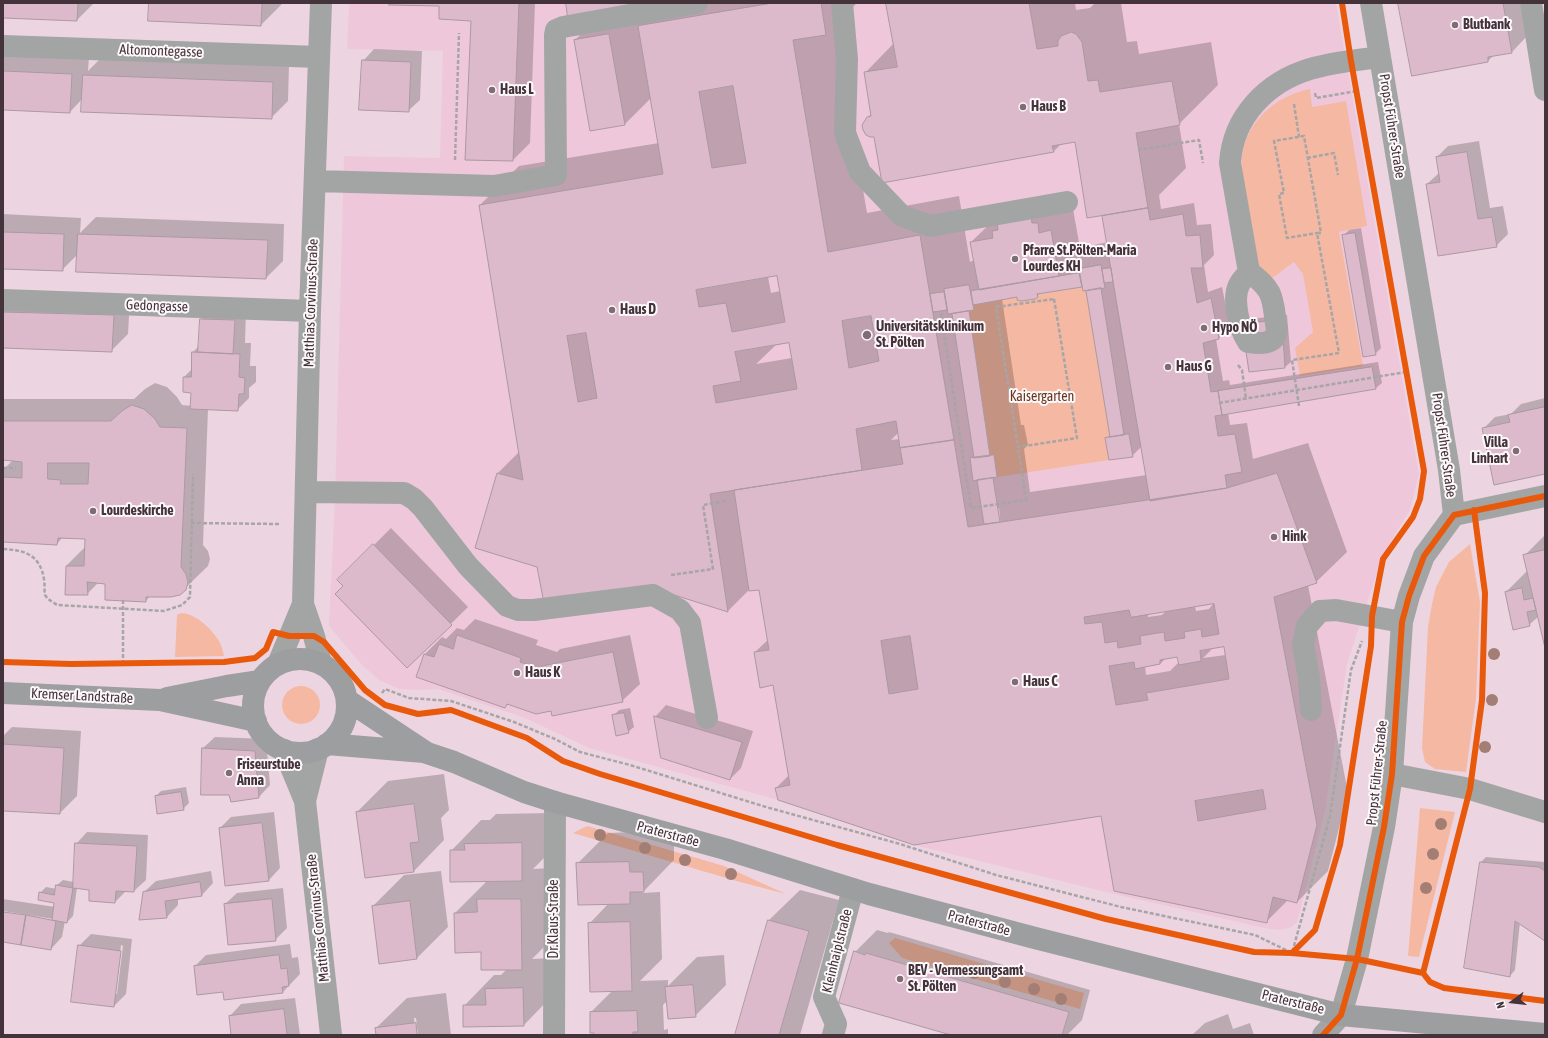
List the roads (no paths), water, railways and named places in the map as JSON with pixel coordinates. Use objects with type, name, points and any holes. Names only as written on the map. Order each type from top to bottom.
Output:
[{"type":"main road","points":[[301,658],[321,663],[336,675],[343,687],[347,700],[347,710],[342,725],[334,738],[323,746],[301,752],[284,750],[267,739],[260,731],[256,721],[254,701],[256,690],[260,681],[268,671],[278,664],[301,658]]},
{"type":"main road","name":"Kremser Landstraße","points":[[160,700],[227,686],[260,681]]},
{"type":"main road","name":"Kremser Landstraße","points":[[3,692],[160,700],[256,721]]},
{"type":"main road","name":"Praterstraße","points":[[347,700],[427,753]]},
{"type":"main road","name":"Praterstraße","points":[[323,746],[427,753],[454,762],[524,792],[555,802],[725,849],[853,889],[1027,936],[1341,1015],[1545,1034]]},
{"type":"street","name":"Matthias Corvinus-Straße","points":[[321,3],[316,180],[310,311],[303,604],[321,663]]},
{"type":"street","points":[[316,180],[494,186],[556,175],[554,35],[556,30],[563,27],[697,3]]},
{"type":"street","points":[[842,3],[847,59],[845,133],[860,172],[902,216],[930,226],[1067,202]]},
{"type":"street","name":"Propst Führer-Straße","points":[[1322,1035],[1341,1015],[1358,959],[1384,827],[1392,774],[1402,622],[1409,596],[1424,556],[1454,515],[1449,470],[1371,3]]},
{"type":"street","points":[[1531,3],[1545,90]]},
{"type":"street","name":"Altomontegasse","points":[[3,46],[319,57]]},
{"type":"street","points":[[1249,272],[1230,163],[1234,137],[1241,122],[1251,107],[1264,93],[1290,77],[1311,69],[1380,57]]},
{"type":"street","name":"Gedongasse","points":[[3,300],[310,311]]},
{"type":"street","points":[[306,492],[404,493],[414,499],[423,508],[468,566],[494,595],[507,606],[518,610],[534,610],[653,595],[680,610],[690,623],[707,718]]},
{"type":"street","points":[[1454,515],[1545,496]]},
{"type":"street","name":"Matthias Corvinus-Straße","points":[[278,664],[303,604]]},
{"type":"street","points":[[1311,710],[1309,678],[1303,645],[1307,626],[1320,611],[1336,610],[1402,622]]},
{"type":"street","name":"Matthias Corvinus-Straße","points":[[305,801],[323,746]]},
{"type":"street","name":"Matthias Corvinus-Straße","points":[[284,750],[305,801],[331,1035]]},
{"type":"street","points":[[1392,774],[1470,789],[1545,812]]},
{"type":"street","name":"Dr.Klaus-Straße","points":[[554,1035],[555,802]]},
{"type":"street","name":"Kleinhaiplstraße","points":[[833,1035],[836,1024],[824,997],[853,889]]},
{"type":"place","name":"Blutbank","points":[[1455,25]]},
{"type":"place","name":"Haus L","points":[[492,90]]},
{"type":"place","name":"Haus B","points":[[1023,107]]},
{"type":"place","name":"Pfarre St.Pölten-Maria Lourdes KH","points":[[1015,259]]},
{"type":"place","name":"Haus D","points":[[612,310]]},
{"type":"place","name":"Hypo NÖ","points":[[1204,328]]},
{"type":"place","name":"Universitätsklinikum St. Pölten","points":[[867,335]]},
{"type":"place","name":"Haus G","points":[[1168,367]]},
{"type":"place","name":"Villa Linhart","points":[[1516,451]]},
{"type":"place","name":"Lourdeskirche","points":[[93,511]]},
{"type":"place","name":"Hink","points":[[1274,537]]},
{"type":"place","name":"Haus K","points":[[517,673]]},
{"type":"place","name":"Haus C","points":[[1015,682]]},
{"type":"place","name":"Friseurstube Anna","points":[[229,773]]},
{"type":"place","name":"BEV - Vermessungsamt St. Pölten","points":[[900,979]]},
{"type":"park label","name":"Kaisergarten","points":[[1042,397]]}]
